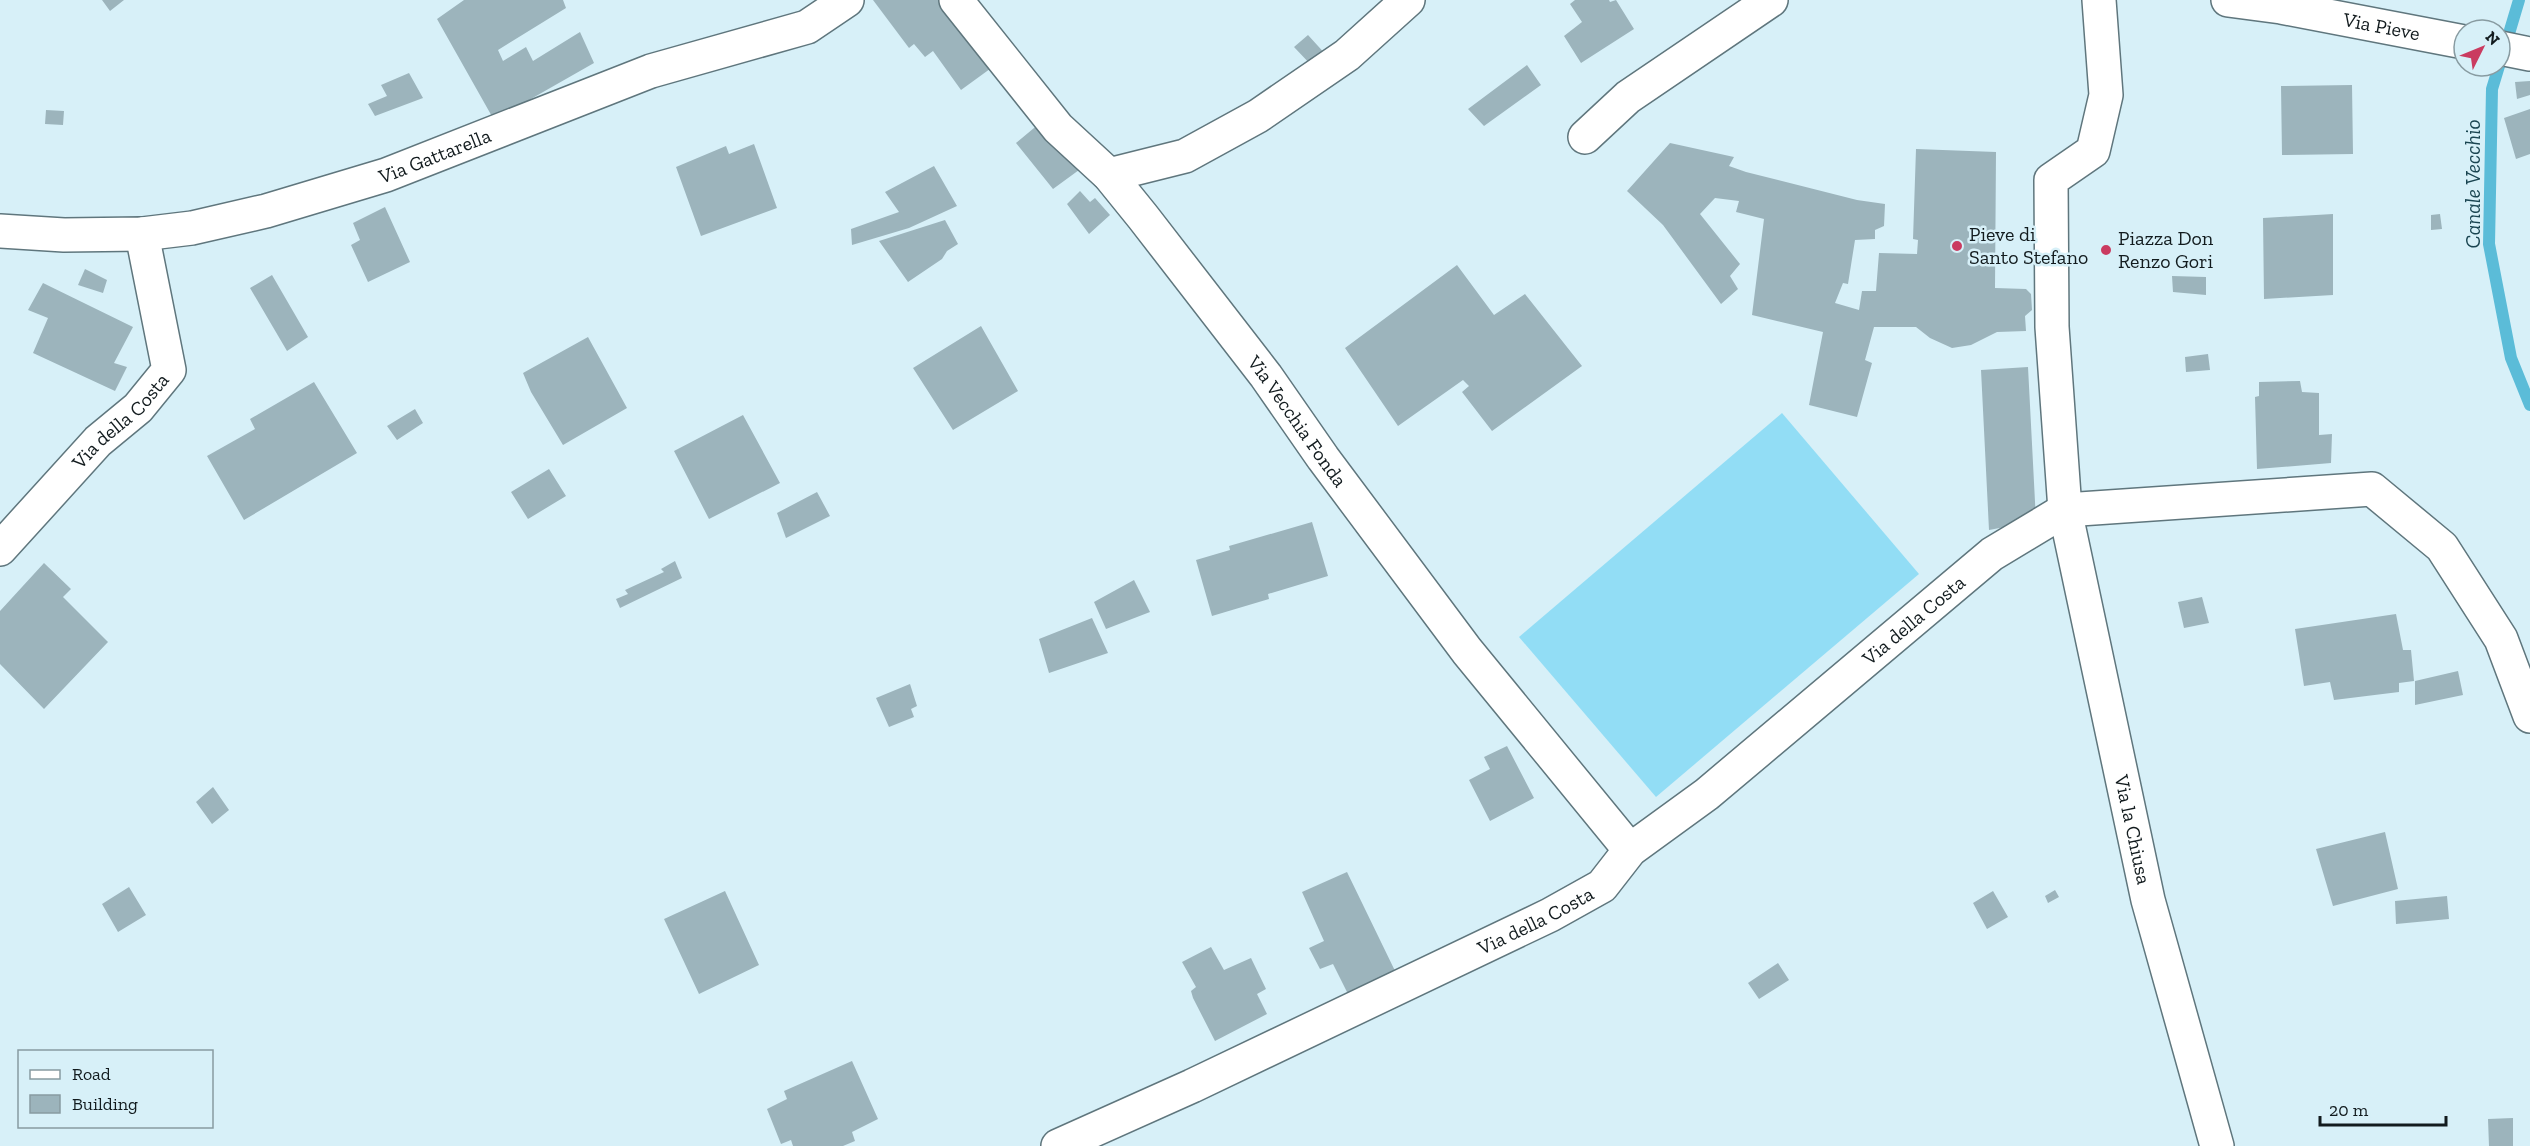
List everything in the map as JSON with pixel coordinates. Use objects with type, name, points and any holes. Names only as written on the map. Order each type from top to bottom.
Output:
[{"type":"street","name":"Via Gattarella","points":[[0,231],[64,235],[142,234],[192,228],[266,211],[386,175],[651,71],[807,27],[847,0]]},
{"type":"street","name":"Via Vecchia Fonda","points":[[956,0],[1058,128],[1109,175],[1266,376],[1323,458],[1467,651],[1630,850]]},
{"type":"street","points":[[1109,175],[1185,156],[1258,116],[1347,55],[1408,0]]},
{"type":"street","points":[[1585,137],[1628,97],[1771,0]]},
{"type":"street","name":"Via la Chiusa","points":[[2099,0],[2106,95],[2093,151],[2051,180],[2052,327],[2064,510],[2148,900],[2217,1146]]},
{"type":"street","name":"Via Pieve","points":[[2228,0],[2281,7],[2452,40]]},
{"type":"street","points":[[2512,50],[2530,54]]},
{"type":"street","name":"Via della Costa","points":[[0,549],[98,441],[138,408],[169,370],[142,234]]},
{"type":"street","points":[[2064,510],[2372,489],[2442,547],[2501,639],[2530,716]]},
{"type":"street","name":"Via della Costa","points":[[1058,1146],[1192,1086],[1550,915],[1602,886],[1630,850],[1707,794],[1992,554],[2064,510]]},
{"type":"shaded area","points":[[1782,413],[1919,574],[1656,797],[1519,637]]},
{"type":"building","points":[[102,0],[124,0],[110,11]]},
{"type":"building","points":[[464,0],[563,0],[566,8],[498,50],[503,61],[526,47],[533,61],[580,32],[594,63],[494,120],[437,19]]},
{"type":"building","points":[[873,0],[945,0],[994,66],[961,90],[933,51],[925,57],[914,44],[909,48]]},
{"type":"building","points":[[1575,0],[1609,0],[1610,2],[1616,0],[1634,29],[1581,63],[1564,36],[1582,22],[1570,4]]},
{"type":"building","points":[[1308,35],[1328,57],[1313,67],[1294,47]]},
{"type":"building","points":[[1527,65],[1541,85],[1484,126],[1468,109]]},
{"type":"building","points":[[409,73],[423,98],[375,116],[368,104],[387,96],[381,85]]},
{"type":"building","points":[[2530,81],[2530,95],[2517,99],[2515,82]]},
{"type":"building","points":[[2352,85],[2353,154],[2282,155],[2281,86]]},
{"type":"building","points":[[2530,109],[2530,154],[2516,159],[2504,118]]},
{"type":"building","points":[[46,110],[64,111],[63,125],[45,124]]},
{"type":"building","points":[[1040,123],[1079,170],[1053,189],[1016,143]]},
{"type":"building","points":[[1670,143],[1734,157],[1729,166],[1746,172],[1857,200],[1885,204],[1884,226],[1875,230],[1875,239],[1855,240],[1848,284],[1843,283],[1835,303],[1859,310],[1862,291],[1876,291],[1879,253],[1917,254],[1918,240],[1913,239],[1916,149],[1996,152],[1995,288],[2026,289],[2031,294],[2032,310],[2025,316],[2026,331],[1997,332],[1971,345],[1952,348],[1930,338],[1916,327],[1874,327],[1865,360],[1872,363],[1857,417],[1809,405],[1823,332],[1752,315],[1764,219],[1736,212],[1739,201],[1715,198],[1700,214],[1740,264],[1730,276],[1738,289],[1721,304],[1663,225],[1627,191]]},
{"type":"building","points":[[754,144],[777,208],[701,236],[676,167],[726,146],[729,154]]},
{"type":"building","points":[[934,166],[957,206],[909,228],[852,245],[851,229],[899,212],[885,192]]},
{"type":"building","points":[[1080,191],[1090,202],[1095,198],[1110,215],[1089,234],[1067,204]]},
{"type":"building","points":[[385,207],[410,262],[368,282],[351,245],[360,240],[353,223]]},
{"type":"building","points":[[2333,214],[2333,295],[2264,299],[2263,218]]},
{"type":"building","points":[[2440,214],[2442,229],[2431,230],[2431,215]]},
{"type":"building","points":[[945,220],[958,244],[947,251],[942,259],[908,282],[879,241]]},
{"type":"building","points":[[1457,265],[1494,315],[1525,294],[1582,366],[1492,431],[1462,392],[1469,386],[1463,380],[1398,426],[1345,348]]},
{"type":"building","points":[[85,269],[107,280],[103,293],[78,285]]},
{"type":"building","points":[[272,275],[308,337],[287,351],[250,288]]},
{"type":"building","points":[[2172,276],[2206,277],[2206,295],[2173,292]]},
{"type":"building","points":[[43,283],[133,327],[114,363],[127,367],[115,391],[33,353],[48,318],[28,310]]},
{"type":"building","points":[[981,326],[1018,391],[953,430],[913,368]]},
{"type":"building","points":[[588,337],[627,408],[563,445],[531,392],[523,373]]},
{"type":"building","points":[[2208,354],[2210,370],[2186,372],[2185,357]]},
{"type":"building","points":[[2028,367],[2036,521],[1989,530],[1981,370]]},
{"type":"building","points":[[2300,381],[2302,392],[2319,393],[2319,435],[2332,434],[2331,463],[2257,469],[2255,397],[2259,396],[2259,382]]},
{"type":"building","points":[[314,382],[357,453],[244,520],[207,456],[255,429],[250,419]]},
{"type":"building","points":[[415,409],[423,423],[397,440],[387,426]]},
{"type":"building","points":[[743,415],[780,483],[709,519],[674,451]]},
{"type":"building","points":[[549,469],[566,496],[528,519],[511,492]]},
{"type":"building","points":[[817,492],[830,516],[786,538],[777,513]]},
{"type":"building","points":[[1312,522],[1328,576],[1268,594],[1269,599],[1212,616],[1196,560],[1230,550],[1229,546]]},
{"type":"building","points":[[675,561],[682,578],[620,608],[616,599],[628,594],[625,590],[664,572],[661,569]]},
{"type":"building","points":[[44,563],[71,589],[63,597],[108,642],[44,709],[0,664],[0,611]]},
{"type":"building","points":[[1134,580],[1150,612],[1106,629],[1094,602]]},
{"type":"building","points":[[2202,597],[2209,623],[2184,628],[2178,602]]},
{"type":"building","points":[[2396,614],[2403,650],[2411,650],[2414,681],[2399,683],[2399,692],[2334,700],[2330,682],[2304,686],[2295,629]]},
{"type":"building","points":[[1092,618],[1108,653],[1049,673],[1039,639]]},
{"type":"building","points":[[2458,671],[2463,695],[2415,705],[2415,681]]},
{"type":"building","points":[[910,684],[917,706],[911,709],[914,717],[889,727],[876,698]]},
{"type":"building","points":[[1507,746],[1534,798],[1490,821],[1469,780],[1490,769],[1484,757]]},
{"type":"building","points":[[213,787],[229,810],[212,824],[196,802]]},
{"type":"building","points":[[2385,832],[2398,889],[2333,906],[2316,849]]},
{"type":"building","points":[[1347,872],[1397,975],[1349,996],[1333,964],[1320,969],[1309,948],[1324,941],[1302,892]]},
{"type":"building","points":[[129,887],[146,915],[118,932],[102,904]]},
{"type":"building","points":[[2055,890],[2059,897],[2048,903],[2045,896]]},
{"type":"building","points":[[725,891],[759,965],[699,994],[664,919]]},
{"type":"building","points":[[1993,891],[2008,917],[1987,929],[1973,903]]},
{"type":"building","points":[[2447,896],[2449,919],[2396,924],[2395,901]]},
{"type":"building","points":[[1211,947],[1224,970],[1251,958],[1266,989],[1257,994],[1267,1014],[1215,1041],[1193,998],[1191,991],[1196,987],[1182,962]]},
{"type":"building","points":[[1778,963],[1789,980],[1759,999],[1748,983]]},
{"type":"building","points":[[852,1061],[878,1119],[852,1132],[855,1141],[843,1146],[793,1146],[791,1140],[781,1144],[767,1109],[787,1099],[784,1091]]},
{"type":"building","points":[[2513,1118],[2513,1146],[2489,1146],[2488,1119]]},
{"type":"waterway","name":"Canale Vecchio","points":[[2512,24],[2519,0]]},
{"type":"waterway","name":"Canale Vecchio","points":[[2495,78],[2492,89],[2489,244],[2511,358],[2530,405]]},
{"type":"place","name":"Pieve di Santo Stefano","points":[[1957,246]]},
{"type":"place","name":"Piazza Don Renzo Gori","points":[[2106,250]]}]
